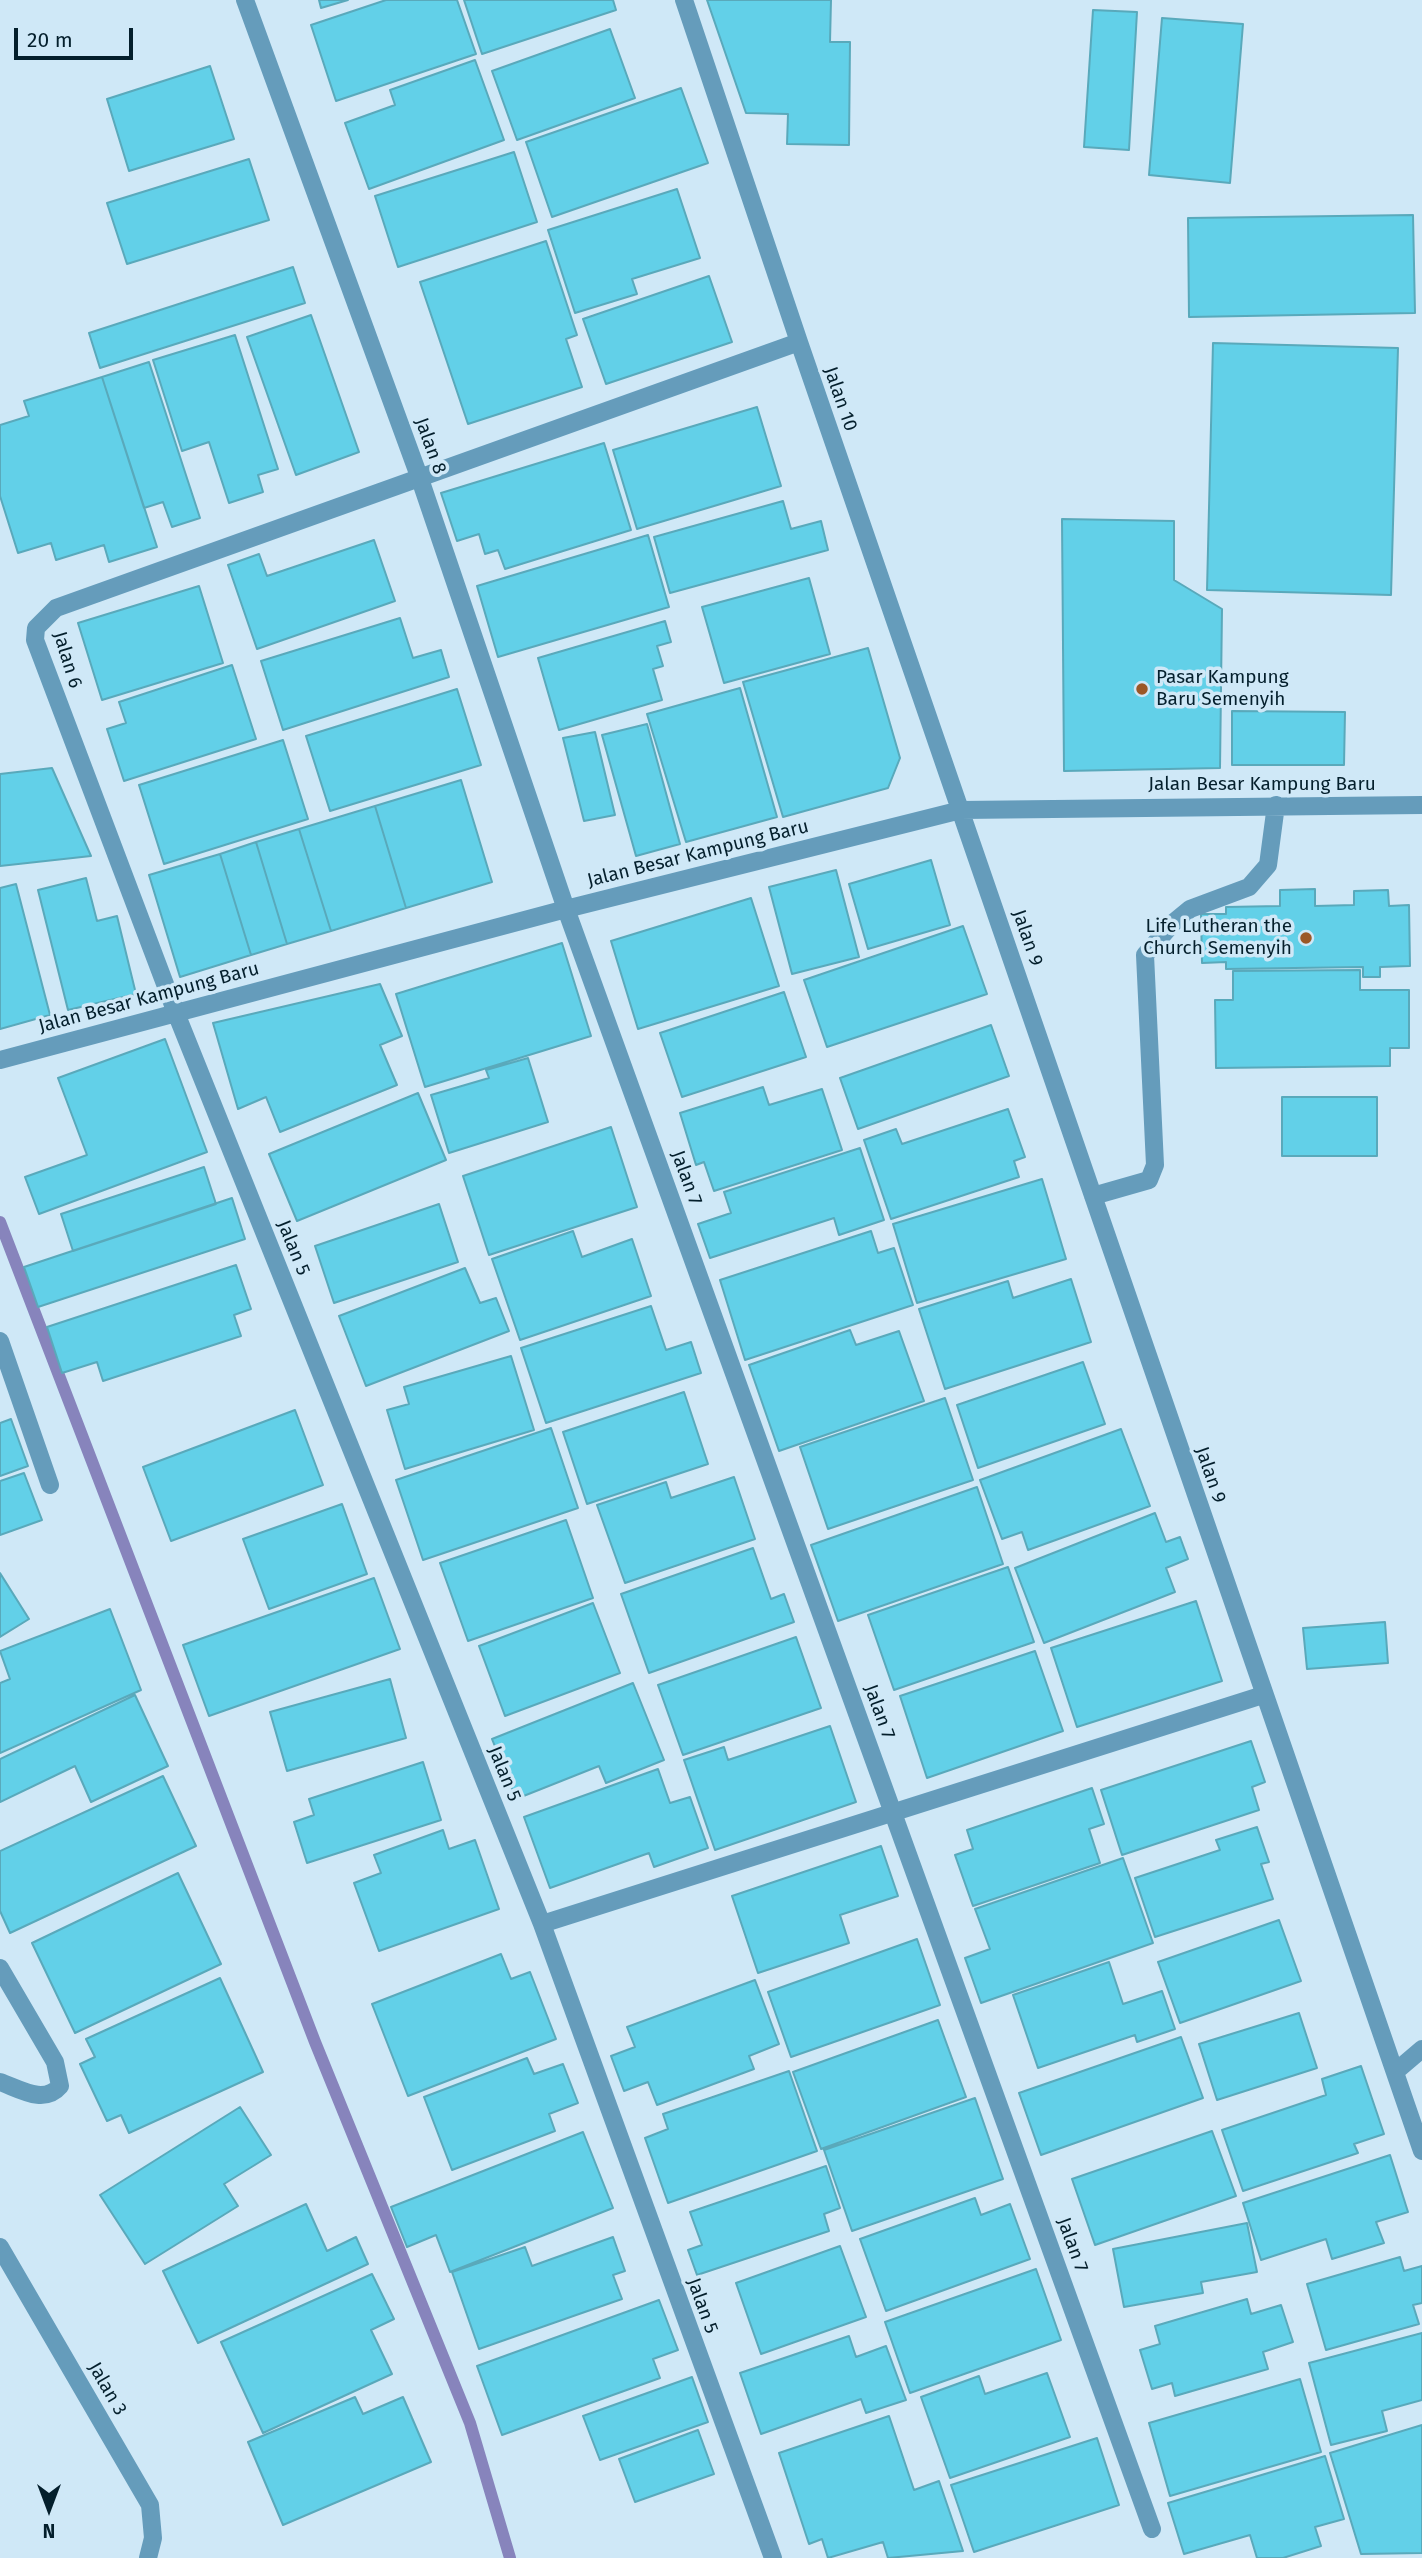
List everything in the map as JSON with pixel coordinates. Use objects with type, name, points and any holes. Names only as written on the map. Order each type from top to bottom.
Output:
[{"type":"street","name":"Jalan 8","points":[[245,0],[420,479],[566,909]]},
{"type":"street","name":"Jalan 10","points":[[684,0],[961,810]]},
{"type":"street","points":[[420,479],[799,342]]},
{"type":"street","name":"Jalan 6","points":[[176,1013],[40,657],[35,640],[36,628],[56,608],[420,479]]},
{"type":"street","points":[[1093,1196],[1149,1180],[1155,1165],[1144,955],[1173,923],[1190,909],[1249,887],[1268,865],[1276,806]]},
{"type":"street","name":"Jalan Besar Kampung Baru","points":[[0,1060],[566,909],[961,810],[1422,806]]},
{"type":"street","name":"Jalan 9","points":[[961,810],[1263,1695],[1422,2151]]},
{"type":"street","name":"Jalan 7","points":[[566,909],[1152,2529]]},
{"type":"street","name":"Jalan 5","points":[[176,1013],[542,1924],[773,2558]]},
{"type":"street","points":[[0,1341],[50,1485]]},
{"type":"street","points":[[542,1924],[1263,1695]]},
{"type":"street","points":[[0,1968],[55,2062],[60,2086],[54,2094],[44,2097],[0,2082]]},
{"type":"street","points":[[1395,2072],[1422,2049]]},
{"type":"street","name":"Jalan 3","points":[[0,2247],[150,2505],[153,2538],[148,2558]]},
{"type":"building","points":[[319,0],[348,0],[321,8]]},
{"type":"building","points":[[386,0],[457,0],[476,54],[336,101],[311,25]]},
{"type":"building","points":[[464,0],[613,0],[616,10],[482,54]]},
{"type":"building","points":[[707,0],[831,0],[830,42],[850,42],[849,145],[787,144],[788,114],[746,113]]},
{"type":"building","points":[[1093,10],[1137,12],[1129,150],[1084,147]]},
{"type":"building","points":[[1162,18],[1243,24],[1230,183],[1149,175]]},
{"type":"building","points":[[610,29],[635,98],[517,140],[492,71]]},
{"type":"building","points":[[475,60],[504,140],[369,189],[345,123],[395,105],[390,90]]},
{"type":"building","points":[[210,66],[234,139],[129,171],[107,99]]},
{"type":"building","points":[[681,88],[708,163],[552,217],[526,142]]},
{"type":"building","points":[[514,152],[537,222],[398,267],[375,196]]},
{"type":"building","points":[[249,159],[269,220],[127,264],[107,203]]},
{"type":"building","points":[[677,189],[700,258],[632,279],[637,294],[575,313],[548,230]]},
{"type":"building","points":[[1413,215],[1415,313],[1189,317],[1188,218]]},
{"type":"building","points":[[546,241],[577,335],[566,339],[582,387],[468,424],[420,282]]},
{"type":"building","points":[[293,267],[305,303],[100,368],[89,333]]},
{"type":"building","points":[[709,276],[732,342],[606,384],[583,319]]},
{"type":"building","points":[[311,315],[359,452],[296,475],[247,337]]},
{"type":"building","points":[[235,335],[278,469],[258,475],[263,492],[229,503],[209,442],[182,451],[153,360]]},
{"type":"building","points":[[1213,343],[1398,348],[1391,595],[1207,590]]},
{"type":"building","points":[[149,362],[200,518],[172,527],[163,502],[144,508],[102,377]]},
{"type":"building","points":[[102,377],[157,547],[109,562],[104,545],[56,560],[51,543],[18,553],[0,496],[0,425],[29,416],[24,401]]},
{"type":"building","points":[[757,407],[781,486],[637,529],[613,450]]},
{"type":"building","points":[[604,443],[631,530],[505,569],[498,550],[485,554],[479,534],[457,541],[441,493]]},
{"type":"building","points":[[783,501],[791,529],[821,521],[828,550],[670,593],[654,537]]},
{"type":"building","name":"Pasar Kampung Baru Semenyih","points":[[1062,519],[1174,521],[1174,580],[1222,609],[1220,768],[1064,771]]},
{"type":"building","points":[[648,535],[669,607],[498,657],[477,586]]},
{"type":"building","points":[[374,540],[395,601],[257,649],[228,565],[259,554],[267,576]]},
{"type":"building","points":[[809,578],[830,654],[724,683],[702,607]]},
{"type":"building","points":[[199,586],[223,663],[102,700],[78,623]]},
{"type":"building","points":[[400,618],[413,658],[441,650],[449,677],[283,730],[261,661]]},
{"type":"building","points":[[665,621],[671,642],[657,646],[663,666],[653,669],[662,700],[559,730],[538,658]]},
{"type":"building","points":[[868,648],[900,758],[888,788],[783,817],[743,682]]},
{"type":"building","points":[[232,665],[256,739],[124,781],[107,729],[126,723],[119,702]]},
{"type":"building","points":[[740,688],[777,817],[686,842],[647,714]]},
{"type":"building","points":[[457,689],[481,765],[330,811],[306,736]]},
{"type":"building","points":[[1232,711],[1345,712],[1344,765],[1232,765]]},
{"type":"building","points":[[647,724],[680,844],[636,856],[602,735]]},
{"type":"building","points":[[595,732],[615,815],[584,821],[563,738]]},
{"type":"building","points":[[283,740],[308,819],[164,864],[139,785]]},
{"type":"building","points":[[52,768],[91,856],[0,866],[0,774]]},
{"type":"building","points":[[461,780],[492,882],[406,908],[375,806]]},
{"type":"building","points":[[375,806],[406,908],[331,931],[299,829]]},
{"type":"building","points":[[299,829],[331,931],[287,944],[256,842]]},
{"type":"building","points":[[256,842],[287,944],[251,955],[220,854]]},
{"type":"building","points":[[220,854],[251,955],[180,977],[149,875]]},
{"type":"building","points":[[931,860],[950,925],[868,949],[849,884]]},
{"type":"building","points":[[836,870],[859,957],[792,974],[769,887]]},
{"type":"building","points":[[86,878],[97,921],[117,916],[136,994],[68,1010],[38,890]]},
{"type":"building","points":[[16,884],[50,1015],[0,1029],[0,888]]},
{"type":"building","name":"Life Lutheran the Church Semenyih","points":[[1315,889],[1315,906],[1354,905],[1354,891],[1388,890],[1389,906],[1409,905],[1410,966],[1380,967],[1380,977],[1363,977],[1363,967],[1226,969],[1226,962],[1202,963],[1201,914],[1226,914],[1226,907],[1280,906],[1280,890]]},
{"type":"building","points":[[751,898],[779,986],[638,1029],[611,941]]},
{"type":"building","points":[[963,926],[987,994],[827,1047],[804,980]]},
{"type":"building","points":[[562,943],[591,1036],[425,1087],[396,994]]},
{"type":"building","points":[[1360,970],[1360,990],[1409,990],[1409,1048],[1390,1048],[1390,1066],[1216,1068],[1215,1000],[1233,1000],[1233,971]]},
{"type":"building","points":[[380,984],[402,1036],[380,1045],[397,1085],[280,1132],[266,1097],[238,1109],[213,1023]]},
{"type":"building","points":[[784,992],[806,1057],[682,1097],[660,1033]]},
{"type":"building","points":[[991,1025],[1009,1076],[858,1129],[840,1078]]},
{"type":"building","points":[[165,1039],[207,1152],[39,1214],[25,1177],[87,1155],[58,1078]]},
{"type":"building","points":[[528,1058],[548,1122],[449,1153],[431,1095],[489,1078],[486,1070]]},
{"type":"building","points":[[763,1087],[769,1105],[822,1089],[842,1150],[714,1191],[704,1162],[696,1165],[680,1113]]},
{"type":"building","points":[[418,1093],[446,1160],[297,1221],[269,1154]]},
{"type":"building","points":[[1282,1097],[1377,1097],[1377,1156],[1282,1156]]},
{"type":"building","points":[[1008,1109],[1025,1157],[1014,1161],[1019,1177],[891,1219],[864,1140],[896,1129],[902,1144]]},
{"type":"building","points":[[611,1127],[637,1207],[489,1255],[463,1176]]},
{"type":"building","points":[[860,1148],[884,1220],[839,1235],[834,1218],[710,1258],[698,1224],[731,1213],[724,1192]]},
{"type":"building","points":[[204,1167],[216,1204],[73,1251],[61,1214]]},
{"type":"building","points":[[1042,1179],[1066,1259],[917,1303],[893,1224]]},
{"type":"building","points":[[232,1198],[245,1239],[38,1307],[24,1267]]},
{"type":"building","points":[[439,1204],[458,1262],[334,1303],[315,1246]]},
{"type":"building","points":[[573,1231],[582,1257],[632,1239],[651,1296],[520,1340],[492,1259]]},
{"type":"building","points":[[871,1231],[878,1253],[894,1248],[913,1305],[745,1360],[720,1280]]},
{"type":"building","points":[[236,1265],[251,1309],[234,1315],[241,1336],[103,1381],[97,1362],[62,1373],[47,1327]]},
{"type":"building","points":[[465,1268],[480,1303],[496,1298],[509,1331],[366,1386],[339,1316]]},
{"type":"building","points":[[1071,1279],[1091,1342],[945,1389],[919,1309],[1008,1281],[1013,1298]]},
{"type":"building","points":[[651,1306],[666,1350],[691,1342],[701,1373],[546,1423],[521,1348]]},
{"type":"building","points":[[850,1330],[856,1345],[899,1331],[924,1401],[779,1451],[749,1365]]},
{"type":"building","points":[[511,1356],[534,1430],[405,1469],[387,1410],[409,1404],[404,1387]]},
{"type":"building","points":[[1083,1362],[1105,1424],[978,1468],[957,1405]]},
{"type":"building","points":[[684,1392],[708,1464],[587,1504],[563,1432]]},
{"type":"building","points":[[945,1398],[973,1480],[828,1529],[800,1447]]},
{"type":"building","points":[[295,1410],[323,1485],[171,1541],[143,1467]]},
{"type":"building","points":[[11,1419],[28,1466],[0,1476],[0,1423]]},
{"type":"building","points":[[551,1428],[578,1508],[423,1560],[396,1480]]},
{"type":"building","points":[[1121,1429],[1150,1506],[1028,1550],[1022,1532],[1002,1539],[980,1480]]},
{"type":"building","points":[[24,1473],[42,1520],[0,1535],[0,1481]]},
{"type":"building","points":[[734,1477],[755,1539],[625,1583],[597,1505],[666,1482],[671,1498]]},
{"type":"building","points":[[977,1487],[1003,1564],[838,1621],[811,1545]]},
{"type":"building","points":[[342,1504],[367,1574],[269,1609],[243,1539]]},
{"type":"building","points":[[1155,1513],[1166,1542],[1180,1537],[1188,1559],[1166,1568],[1175,1592],[1044,1643],[1015,1568]]},
{"type":"building","points":[[566,1520],[593,1598],[468,1641],[440,1563]]},
{"type":"building","points":[[753,1548],[771,1599],[784,1594],[794,1622],[649,1673],[621,1594]]},
{"type":"building","points":[[1008,1567],[1034,1642],[894,1690],[868,1615]]},
{"type":"building","points":[[0,1573],[29,1619],[0,1637]]},
{"type":"building","points":[[374,1578],[400,1649],[209,1716],[183,1645]]},
{"type":"building","points":[[1196,1601],[1222,1681],[1077,1727],[1051,1648]]},
{"type":"building","points":[[593,1603],[620,1673],[505,1716],[479,1646]]},
{"type":"building","points":[[110,1609],[141,1690],[0,1753],[0,1683],[10,1679],[0,1651]]},
{"type":"building","points":[[1385,1622],[1388,1663],[1307,1669],[1303,1628]]},
{"type":"building","points":[[796,1637],[821,1708],[683,1755],[658,1685]]},
{"type":"building","points":[[1035,1651],[1063,1731],[927,1778],[900,1696]]},
{"type":"building","points":[[390,1679],[406,1738],[287,1771],[270,1712]]},
{"type":"building","points":[[633,1683],[664,1760],[606,1783],[599,1766],[516,1799],[492,1739]]},
{"type":"building","points":[[135,1695],[168,1766],[91,1802],[75,1766],[0,1802],[0,1759]]},
{"type":"building","points":[[830,1726],[856,1802],[715,1850],[684,1760],[724,1747],[728,1760]]},
{"type":"building","points":[[1251,1741],[1265,1782],[1252,1787],[1259,1810],[1122,1855],[1101,1790]]},
{"type":"building","points":[[423,1762],[441,1820],[307,1863],[294,1822],[314,1815],[309,1799]]},
{"type":"building","points":[[658,1769],[670,1803],[690,1797],[708,1848],[654,1867],[649,1853],[550,1888],[524,1817]]},
{"type":"building","points":[[163,1776],[196,1846],[10,1933],[0,1911],[0,1851]]},
{"type":"building","points":[[1092,1788],[1104,1824],[1089,1829],[1100,1863],[973,1906],[955,1855],[973,1849],[967,1830]]},
{"type":"building","points":[[1257,1827],[1269,1862],[1261,1864],[1273,1899],[1155,1937],[1135,1878],[1220,1850],[1216,1840]]},
{"type":"building","points":[[443,1830],[449,1849],[475,1840],[499,1909],[379,1951],[354,1883],[381,1873],[374,1855]]},
{"type":"building","points":[[881,1846],[898,1896],[840,1915],[849,1943],[758,1973],[732,1896]]},
{"type":"building","points":[[1123,1858],[1153,1943],[981,2003],[965,1958],[990,1949],[975,1909]]},
{"type":"building","points":[[178,1873],[221,1964],[75,2033],[32,1943]]},
{"type":"building","points":[[1279,1920],[1301,1981],[1180,2023],[1158,1962]]},
{"type":"building","points":[[917,1939],[940,2005],[791,2057],[768,1992]]},
{"type":"building","points":[[501,1954],[511,1979],[530,1972],[556,2039],[408,2096],[372,2004]]},
{"type":"building","points":[[1109,1962],[1123,2004],[1162,1991],[1175,2029],[1137,2042],[1135,2035],[1038,2068],[1013,1995]]},
{"type":"building","points":[[220,1978],[263,2072],[129,2133],[121,2115],[107,2121],[80,2064],[95,2057],[86,2039]]},
{"type":"building","points":[[755,1980],[779,2044],[749,2056],[754,2069],[657,2105],[648,2082],[624,2091],[611,2056],[635,2047],[627,2027]]},
{"type":"building","points":[[1299,2013],[1317,2068],[1217,2100],[1199,2044]]},
{"type":"building","points":[[938,2020],[966,2097],[821,2149],[793,2072]]},
{"type":"building","points":[[1181,2037],[1203,2098],[1041,2155],[1019,2093]]},
{"type":"building","points":[[527,2058],[534,2074],[563,2064],[578,2103],[549,2114],[555,2131],[452,2170],[424,2097]]},
{"type":"building","points":[[1361,2066],[1384,2134],[1354,2144],[1358,2153],[1243,2191],[1222,2130],[1326,2095],[1322,2079]]},
{"type":"building","points":[[789,2071],[817,2151],[668,2203],[645,2138],[668,2129],[663,2114]]},
{"type":"building","points":[[975,2098],[1003,2179],[852,2231],[824,2150]]},
{"type":"building","points":[[240,2107],[271,2155],[224,2184],[238,2206],[145,2264],[100,2195]]},
{"type":"building","points":[[1212,2131],[1236,2196],[1095,2245],[1072,2179]]},
{"type":"building","points":[[583,2132],[613,2208],[450,2272],[436,2235],[407,2247],[391,2207]]},
{"type":"building","points":[[1390,2155],[1408,2212],[1376,2222],[1384,2243],[1332,2259],[1326,2239],[1261,2260],[1243,2203]]},
{"type":"building","points":[[826,2166],[840,2208],[824,2214],[829,2231],[697,2275],[688,2250],[702,2245],[690,2212]]},
{"type":"building","points":[[975,2198],[981,2215],[1010,2204],[1030,2259],[886,2311],[860,2239]]},
{"type":"building","points":[[306,2204],[327,2251],[356,2237],[368,2264],[198,2343],[163,2271]]},
{"type":"building","points":[[1247,2223],[1257,2272],[1201,2282],[1203,2293],[1124,2307],[1113,2249]]},
{"type":"building","points":[[613,2237],[625,2271],[613,2275],[622,2299],[479,2349],[452,2272],[525,2247],[532,2266]]},
{"type":"building","points":[[840,2246],[866,2317],[761,2354],[736,2283]]},
{"type":"building","points":[[1400,2257],[1404,2271],[1422,2266],[1422,2303],[1413,2305],[1419,2324],[1326,2350],[1307,2284]]},
{"type":"building","points":[[1036,2269],[1061,2340],[910,2393],[885,2322]]},
{"type":"building","points":[[372,2274],[394,2319],[371,2330],[392,2374],[263,2433],[221,2342]]},
{"type":"building","points":[[1247,2299],[1251,2314],[1281,2305],[1293,2342],[1263,2352],[1268,2369],[1175,2396],[1172,2383],[1152,2389],[1140,2350],[1160,2344],[1155,2326]]},
{"type":"building","points":[[659,2300],[678,2350],[653,2359],[660,2378],[502,2435],[477,2366]]},
{"type":"building","points":[[1422,2333],[1422,2400],[1382,2411],[1387,2431],[1331,2445],[1309,2363]]},
{"type":"building","points":[[849,2336],[856,2357],[886,2346],[906,2400],[866,2413],[861,2399],[761,2434],[740,2373]]},
{"type":"building","points":[[1047,2373],[1070,2437],[950,2478],[921,2397],[979,2376],[985,2394]]},
{"type":"building","points":[[692,2377],[708,2422],[600,2460],[583,2416]]},
{"type":"building","points":[[1300,2379],[1321,2452],[1170,2496],[1149,2423]]},
{"type":"building","points":[[355,2397],[363,2414],[403,2397],[431,2462],[283,2525],[248,2442]]},
{"type":"building","points":[[889,2416],[914,2490],[939,2481],[963,2551],[888,2558],[883,2542],[828,2558],[822,2539],[809,2544],[779,2453]]},
{"type":"building","points":[[1422,2425],[1422,2553],[1361,2554],[1330,2453]]},
{"type":"building","points":[[698,2430],[714,2474],[635,2502],[619,2459]]},
{"type":"building","points":[[1097,2438],[1119,2505],[974,2552],[951,2485]]},
{"type":"building","points":[[1325,2456],[1344,2519],[1315,2527],[1321,2546],[1283,2558],[1257,2558],[1250,2535],[1184,2554],[1168,2503]]},
{"type":"waterway","points":[[0,1222],[315,2042],[470,2423],[510,2558]]},
{"type":"place","name":"Pasar Kampung Baru Semenyih","points":[[1142,689]]},
{"type":"place","name":"Life Lutheran the Church Semenyih","points":[[1306,938]]}]
